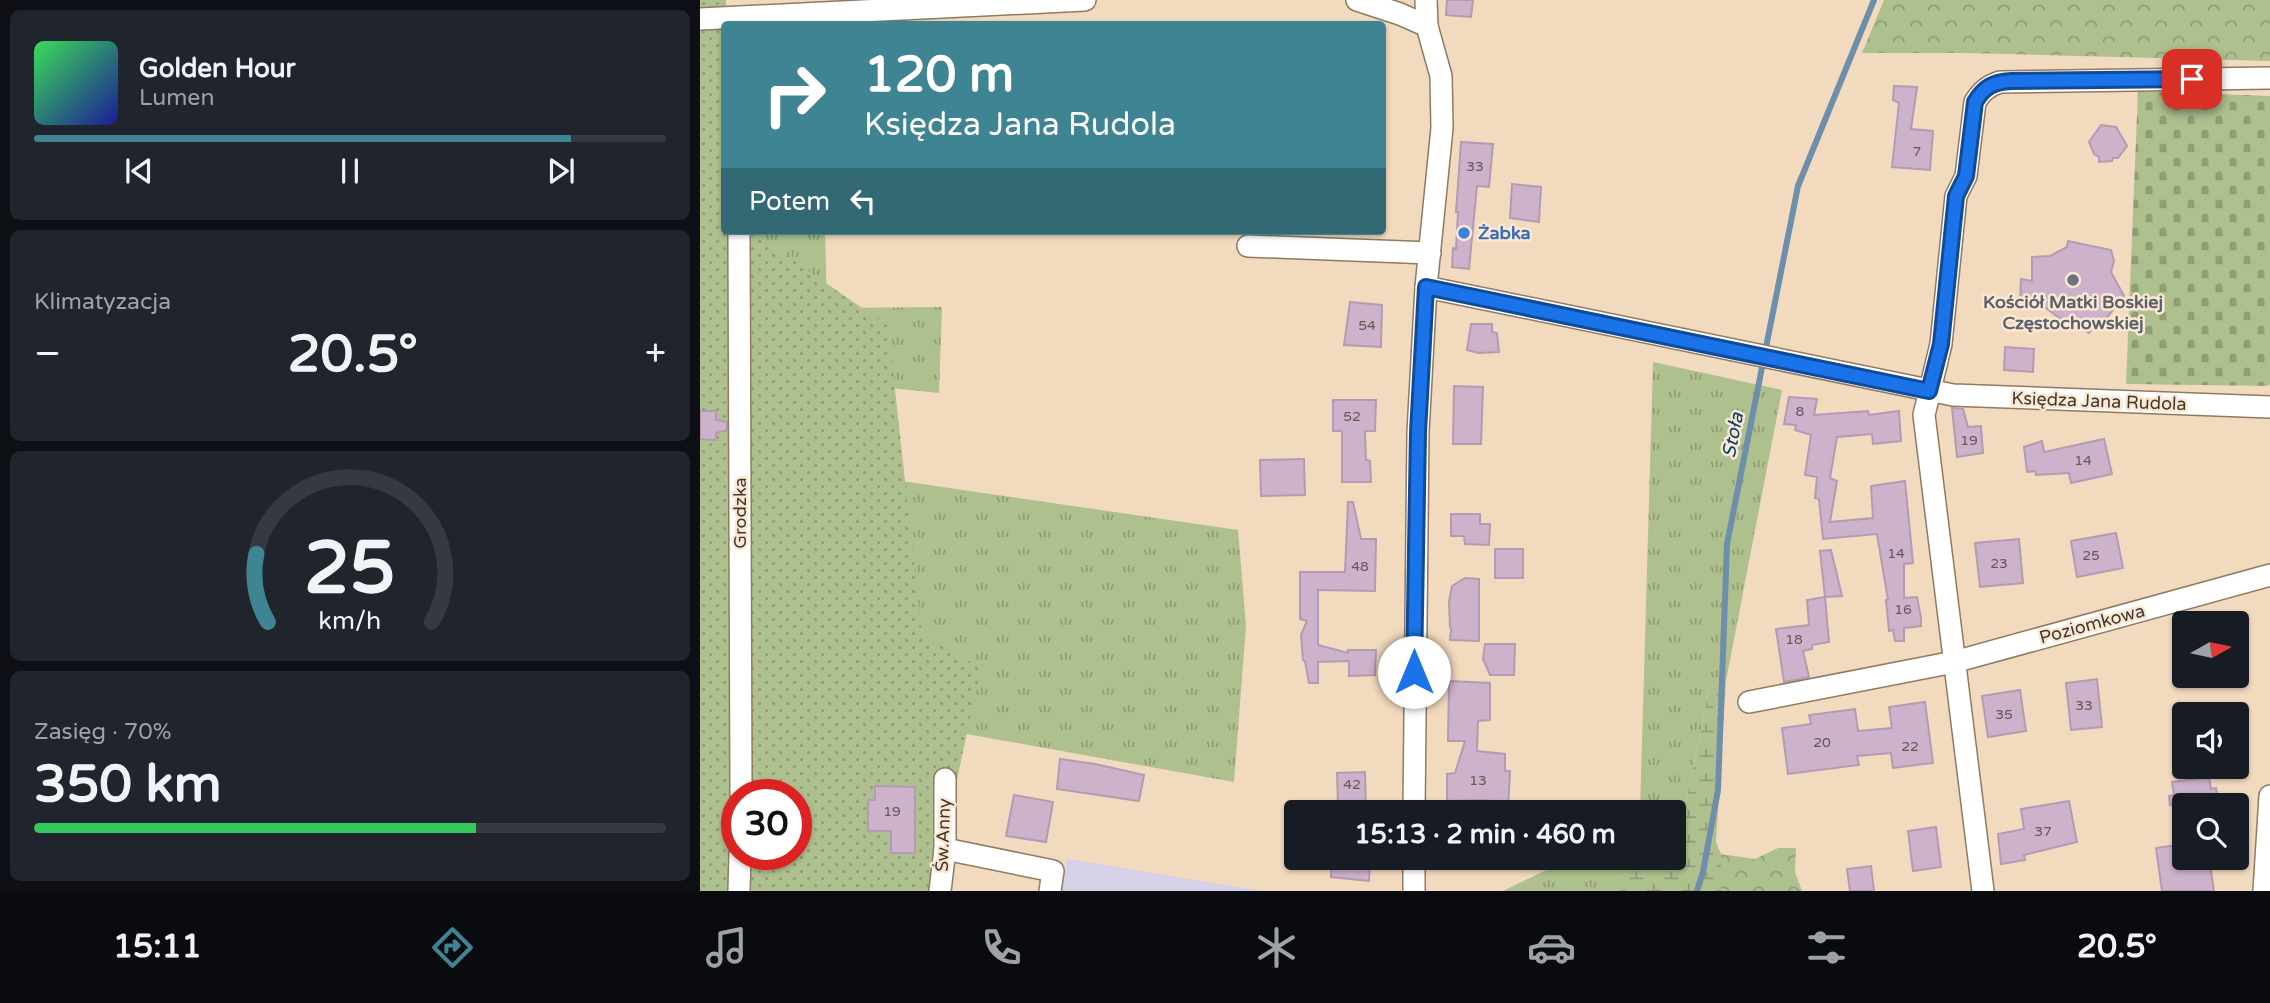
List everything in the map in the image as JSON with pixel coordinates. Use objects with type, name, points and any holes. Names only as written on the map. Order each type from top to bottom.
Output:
[{"type":"street","points":[[700,19],[806,7],[1085,0]]},
{"type":"street","points":[[1357,0],[1427,26]]},
{"type":"street","points":[[1414,800],[1418,457],[1426,287],[1441,128],[1441,76],[1427,26],[1426,0]]},
{"type":"street","points":[[1983,891],[1924,415],[1941,344],[1956,196],[1966,176],[1975,102],[1990,85],[2011,81],[2270,78]]},
{"type":"street","name":"Grodzka","points":[[739,235],[741,779]]},
{"type":"street","points":[[1248,246],[1430,253]]},
{"type":"street","name":"Księdza Jana Rudola","points":[[1426,287],[1953,395],[2270,407]]},
{"type":"street","name":"Poziomkowa","points":[[1749,702],[1954,662],[2270,575]]},
{"type":"street","name":"Św.Anny","points":[[940,891],[945,849],[945,779]]},
{"type":"street","points":[[2264,891],[2270,796]]},
{"type":"street","points":[[945,849],[1053,871],[1050,891]]},
{"type":"street","points":[[739,891],[740,870]]},
{"type":"street","points":[[1414,870],[1414,891]]},
{"type":"shaded area","points":[[1067,859],[1213,883],[1265,891],[1061,891]]},
{"type":"green space","points":[[700,0],[726,0],[726,21],[721,21],[721,235],[757,235],[888,326],[922,635],[981,668],[933,891],[700,891]]},
{"type":"green space","points":[[1884,0],[2270,0],[2270,61],[1862,53]]},
{"type":"green space","points":[[2138,91],[2270,96],[2268,386],[2126,384]]},
{"type":"green space","points":[[745,235],[825,235],[827,308],[942,307],[939,393],[890,388],[888,479],[1238,530],[1246,626],[1234,782],[961,733],[812,842],[812,779],[795,779]]},
{"type":"green space","points":[[1653,362],[1782,390],[1726,681],[1709,689],[1686,803],[1686,800],[1640,800]]},
{"type":"green space","points":[[1726,681],[1716,842],[1721,854],[1721,891],[1620,891],[1620,878],[1628,870],[1686,870],[1686,803],[1709,689]]},
{"type":"green space","points":[[1778,848],[1796,848],[1795,872],[1802,891],[1721,891],[1721,854],[1755,859]]},
{"type":"green space","points":[[1546,870],[1628,870],[1620,878],[1620,891],[1503,891]]},
{"type":"building","points":[[1447,0],[1473,0],[1471,17],[1446,15]]},
{"type":"building","points":[[1894,86],[1917,87],[1911,129],[1933,131],[1930,170],[1892,167],[1899,103],[1893,100]]},
{"type":"building","points":[[2101,125],[2116,127],[2127,146],[2118,158],[2113,158],[2112,161],[2099,162],[2099,157],[2094,154],[2089,142]]},
{"type":"building","points":[[1461,142],[1493,144],[1489,187],[1477,186],[1469,269],[1452,267],[1453,248],[1456,249]]},
{"type":"building","points":[[1512,184],[1541,187],[1539,222],[1510,218]]},
{"type":"building","name":"Kościół Matki Boskiej Częstochowskiej","points":[[2068,241],[2111,250],[2114,261],[2111,272],[2124,296],[2105,320],[2099,318],[2089,333],[2059,318],[2042,305],[2020,305],[2021,279],[2032,281],[2032,257],[2050,256],[2067,247]]},
{"type":"building","points":[[1350,302],[1382,305],[1381,347],[1344,345]]},
{"type":"building","points":[[1471,324],[1492,324],[1492,332],[1497,333],[1499,352],[1479,353],[1467,350]]},
{"type":"building","points":[[2005,347],[2034,349],[2033,372],[2004,370]]},
{"type":"building","points":[[1454,386],[1483,387],[1481,444],[1453,444]]},
{"type":"building","points":[[1789,397],[1817,399],[1814,415],[1868,411],[1869,415],[1899,411],[1901,441],[1873,444],[1872,434],[1837,437],[1830,478],[1837,481],[1830,522],[1873,518],[1871,486],[1905,481],[1913,563],[1904,564],[1904,598],[1917,597],[1921,626],[1904,628],[1904,641],[1895,641],[1893,630],[1889,631],[1888,600],[1877,534],[1823,539],[1819,499],[1815,498],[1817,477],[1805,475],[1811,435],[1795,430],[1796,425],[1784,424]]},
{"type":"building","points":[[1333,400],[1376,400],[1375,431],[1365,431],[1366,460],[1370,461],[1371,482],[1342,482],[1342,431],[1333,431]]},
{"type":"building","points":[[1952,408],[1963,409],[1968,427],[1981,426],[1983,453],[1957,457]]},
{"type":"building","points":[[700,411],[716,411],[716,420],[727,422],[727,430],[716,433],[716,440],[700,439]]},
{"type":"building","points":[[2104,439],[2112,474],[2071,483],[2069,473],[2036,475],[2035,471],[2027,472],[2024,447],[2042,441],[2044,452]]},
{"type":"building","points":[[1304,459],[1305,495],[1261,496],[1260,460]]},
{"type":"building","points":[[1348,502],[1353,502],[1361,539],[1376,539],[1375,591],[1318,590],[1318,645],[1348,653],[1348,650],[1376,650],[1375,675],[1349,676],[1349,661],[1318,662],[1318,683],[1309,683],[1303,660],[1301,635],[1307,621],[1300,619],[1300,572],[1345,572]]},
{"type":"building","points":[[1451,514],[1480,514],[1480,524],[1490,524],[1489,545],[1465,544],[1464,536],[1451,536]]},
{"type":"building","points":[[2116,533],[2123,568],[2077,577],[2071,541]]},
{"type":"building","points":[[2019,539],[2023,583],[1980,587],[1975,543]]},
{"type":"building","points":[[1495,549],[1523,549],[1523,578],[1495,578]]},
{"type":"building","points":[[1831,550],[1842,596],[1825,597],[1820,551]]},
{"type":"building","points":[[1465,578],[1479,579],[1479,641],[1450,640],[1449,602],[1452,586]]},
{"type":"building","points":[[1825,597],[1829,642],[1812,645],[1812,649],[1803,651],[1809,677],[1784,682],[1776,629],[1809,625],[1807,600]]},
{"type":"building","points":[[1485,644],[1515,644],[1514,675],[1490,675],[1483,659]]},
{"type":"building","points":[[2097,679],[2102,727],[2071,730],[2066,683]]},
{"type":"building","points":[[1449,681],[1490,683],[1490,720],[1478,721],[1477,751],[1505,754],[1505,771],[1510,771],[1509,800],[1447,800],[1447,774],[1455,773],[1465,741],[1448,741]]},
{"type":"building","points":[[2020,690],[2026,731],[1988,737],[1982,696]]},
{"type":"building","points":[[1925,702],[1933,763],[1893,768],[1891,753],[1857,756],[1859,765],[1788,774],[1782,728],[1811,724],[1809,715],[1855,709],[1858,731],[1892,728],[1889,707]]},
{"type":"building","points":[[1060,759],[1144,775],[1139,801],[1057,789]]},
{"type":"building","points":[[1365,772],[1366,800],[1338,800],[1337,773]]},
{"type":"building","points":[[2209,779],[2211,789],[2216,788],[2217,793],[2174,793],[2172,782]]},
{"type":"building","points":[[875,786],[915,787],[915,853],[891,853],[891,831],[868,831],[868,800],[875,800]]},
{"type":"building","points":[[1014,795],[1053,802],[1046,842],[1006,836]]},
{"type":"building","points":[[2069,801],[2077,842],[2024,855],[2025,860],[2001,864],[1998,834],[2024,829],[2021,809]]},
{"type":"building","points":[[1936,827],[1941,867],[1913,871],[1908,831]]},
{"type":"building","points":[[2172,846],[2172,870],[2211,870],[2214,891],[2162,891],[2156,848]]},
{"type":"building","points":[[1871,866],[1874,891],[1850,891],[1847,869]]},
{"type":"building","points":[[1331,870],[1369,870],[1369,881],[1331,877]]},
{"type":"waterway","name":"Stoła","points":[[1697,891],[1718,790],[1727,544],[1798,186],[1874,0]]},
{"type":"place","name":"Żabka","points":[[1464,233]]},
{"type":"place","name":"Kościół Matki Boskiej Częstochowskiej","points":[[2073,280]]},
{"type":"route","points":[[1414,672],[1418,432],[1426,287],[1929,391],[1941,344],[1956,196],[1966,176],[1975,102],[1982,92],[1990,85],[2011,81],[2192,79]]}]
